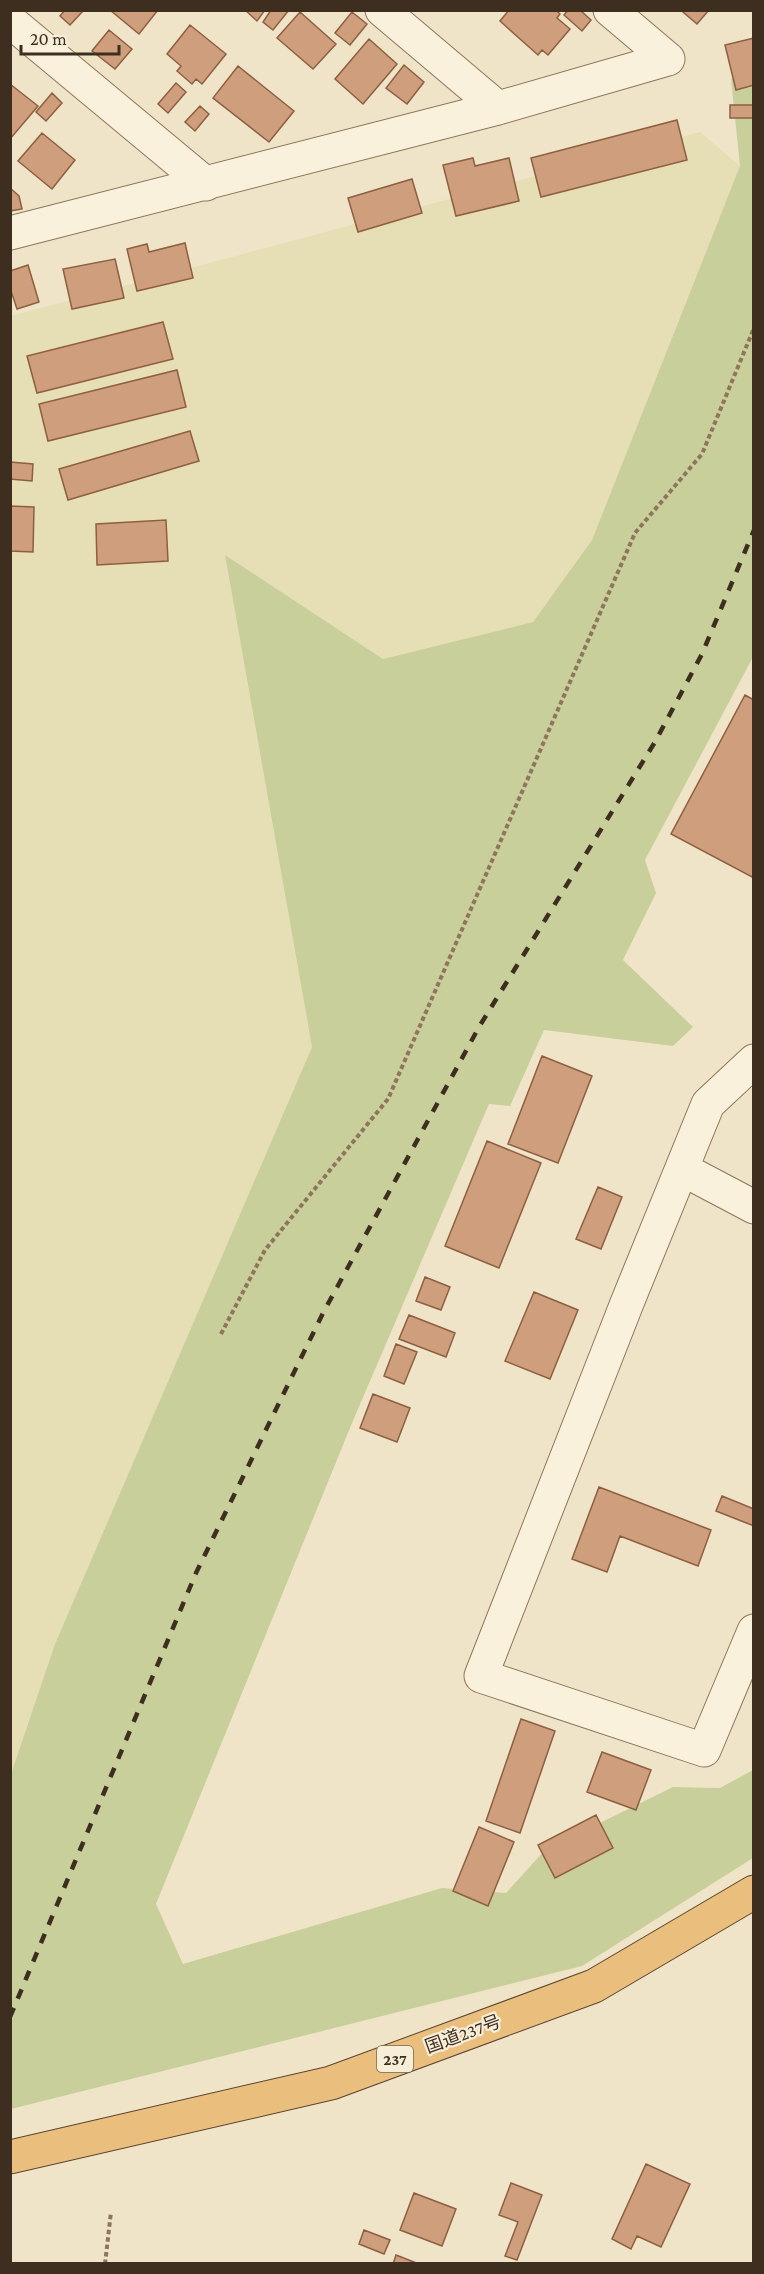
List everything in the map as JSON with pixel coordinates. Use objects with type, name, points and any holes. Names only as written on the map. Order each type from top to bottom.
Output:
[{"type":"highway","name":"国道237号","points":[[10,2157],[331,2083],[594,1986],[753,1892]]},
{"type":"street","points":[[382,10],[498,108]]},
{"type":"street","points":[[10,233],[498,108],[668,59],[610,10]]},
{"type":"street","points":[[10,21],[206,184]]},
{"type":"street","points":[[753,1061],[708,1104],[627,1303],[481,1676],[704,1750],[753,1631]]},
{"type":"street","points":[[682,1169],[753,1207]]},
{"type":"path","points":[[221,1334],[265,1250],[388,1099],[635,533],[702,454],[753,328]]},
{"type":"path","points":[[105,2264],[111,2212]]},
{"type":"shaded area","points":[[700,132],[740,166],[592,540],[533,622],[383,659],[225,556],[312,1047],[55,1644],[11,1774],[11,316]]},
{"type":"green space","points":[[753,74],[753,657],[645,860],[656,893],[623,960],[693,1027],[673,1046],[544,1030],[510,1106],[489,1104],[352,1423],[156,1904],[183,1964],[442,1888],[506,1893],[545,1850],[673,1787],[720,1788],[753,1770],[753,1858],[582,1966],[11,2109],[11,1774],[55,1644],[312,1047],[225,555],[383,659],[533,622],[592,540],[740,166],[731,79]]},
{"type":"building","points":[[65,10],[84,10],[70,25],[60,16]]},
{"type":"building","points":[[110,10],[158,10],[139,34]]},
{"type":"building","points":[[245,10],[265,10],[257,21]]},
{"type":"building","points":[[271,10],[289,10],[273,30],[263,22]]},
{"type":"building","points":[[509,10],[556,10],[560,14],[557,18],[570,29],[548,55],[542,50],[538,55],[500,21]]},
{"type":"building","points":[[568,10],[580,10],[591,20],[582,31],[564,15]]},
{"type":"building","points":[[684,10],[709,10],[697,24],[683,12]]},
{"type":"building","points":[[300,12],[336,44],[313,69],[277,38]]},
{"type":"building","points":[[352,12],[367,24],[350,45],[335,33]]},
{"type":"building","points":[[190,25],[226,54],[202,84],[196,79],[192,84],[177,71],[181,66],[167,54]]},
{"type":"building","points":[[109,30],[132,49],[115,69],[92,51]]},
{"type":"building","points":[[754,38],[754,85],[736,90],[725,45]]},
{"type":"building","points":[[369,39],[397,64],[363,104],[335,79]]},
{"type":"building","points":[[404,65],[424,82],[407,104],[386,88]]},
{"type":"building","points":[[238,66],[294,111],[269,142],[213,98]]},
{"type":"building","points":[[176,83],[186,92],[168,113],[158,104]]},
{"type":"building","points":[[10,84],[38,106],[10,139]]},
{"type":"building","points":[[52,93],[62,103],[46,121],[36,112]]},
{"type":"building","points":[[730,105],[754,105],[754,118],[730,118]]},
{"type":"building","points":[[200,106],[209,114],[195,131],[185,122]]},
{"type":"building","points":[[677,120],[687,160],[541,197],[531,158]]},
{"type":"building","points":[[42,133],[75,160],[52,189],[18,161]]},
{"type":"building","points":[[473,158],[475,166],[509,158],[519,201],[456,216],[443,165]]},
{"type":"building","points":[[412,179],[422,213],[358,232],[348,198]]},
{"type":"building","points":[[10,188],[19,196],[22,209],[10,211]]},
{"type":"building","points":[[185,243],[193,278],[137,291],[127,249],[147,244],[149,252]]},
{"type":"building","points":[[115,259],[124,298],[72,309],[63,269]]},
{"type":"building","points":[[28,265],[39,302],[17,309],[10,288],[10,271]]},
{"type":"building","points":[[163,322],[173,359],[37,393],[27,356]]},
{"type":"building","points":[[177,370],[186,407],[48,441],[39,404]]},
{"type":"building","points":[[190,431],[199,461],[68,500],[59,469]]},
{"type":"building","points":[[10,462],[33,464],[32,481],[10,479]]},
{"type":"building","points":[[10,506],[34,507],[33,552],[10,551]]},
{"type":"building","points":[[166,520],[168,561],[97,565],[96,524]]},
{"type":"building","points":[[745,695],[754,700],[754,878],[671,834]]},
{"type":"building","points":[[542,1056],[592,1076],[558,1163],[508,1144]]},
{"type":"building","points":[[487,1141],[541,1163],[499,1268],[445,1246]]},
{"type":"building","points":[[598,1187],[622,1197],[601,1249],[576,1239]]},
{"type":"building","points":[[425,1277],[450,1287],[441,1310],[416,1301]]},
{"type":"building","points":[[534,1292],[578,1310],[550,1379],[505,1361]]},
{"type":"building","points":[[409,1315],[455,1333],[446,1357],[399,1339]]},
{"type":"building","points":[[396,1344],[417,1352],[404,1384],[384,1376]]},
{"type":"building","points":[[373,1394],[410,1408],[397,1442],[360,1428]]},
{"type":"building","points":[[599,1487],[711,1530],[698,1566],[620,1536],[607,1572],[572,1559]]},
{"type":"building","points":[[722,1496],[754,1509],[754,1526],[716,1511]]},
{"type":"building","points":[[521,1719],[555,1731],[520,1833],[486,1821]]},
{"type":"building","points":[[602,1752],[651,1770],[636,1810],[587,1792]]},
{"type":"building","points":[[596,1815],[613,1848],[555,1878],[538,1845]]},
{"type":"building","points":[[479,1827],[514,1842],[488,1906],[453,1891]]},
{"type":"building","points":[[646,2164],[690,2184],[661,2247],[637,2236],[631,2249],[612,2239]]},
{"type":"building","points":[[511,2183],[542,2195],[517,2260],[505,2256],[518,2222],[499,2215]]},
{"type":"building","points":[[414,2193],[456,2209],[442,2246],[400,2230]]},
{"type":"building","points":[[364,2230],[390,2240],[384,2254],[359,2244]]},
{"type":"building","points":[[396,2255],[419,2264],[393,2264]]},
{"type":"railway","points":[[10,2017],[196,1573],[323,1313],[479,1027],[655,742],[702,654],[754,530]]}]
